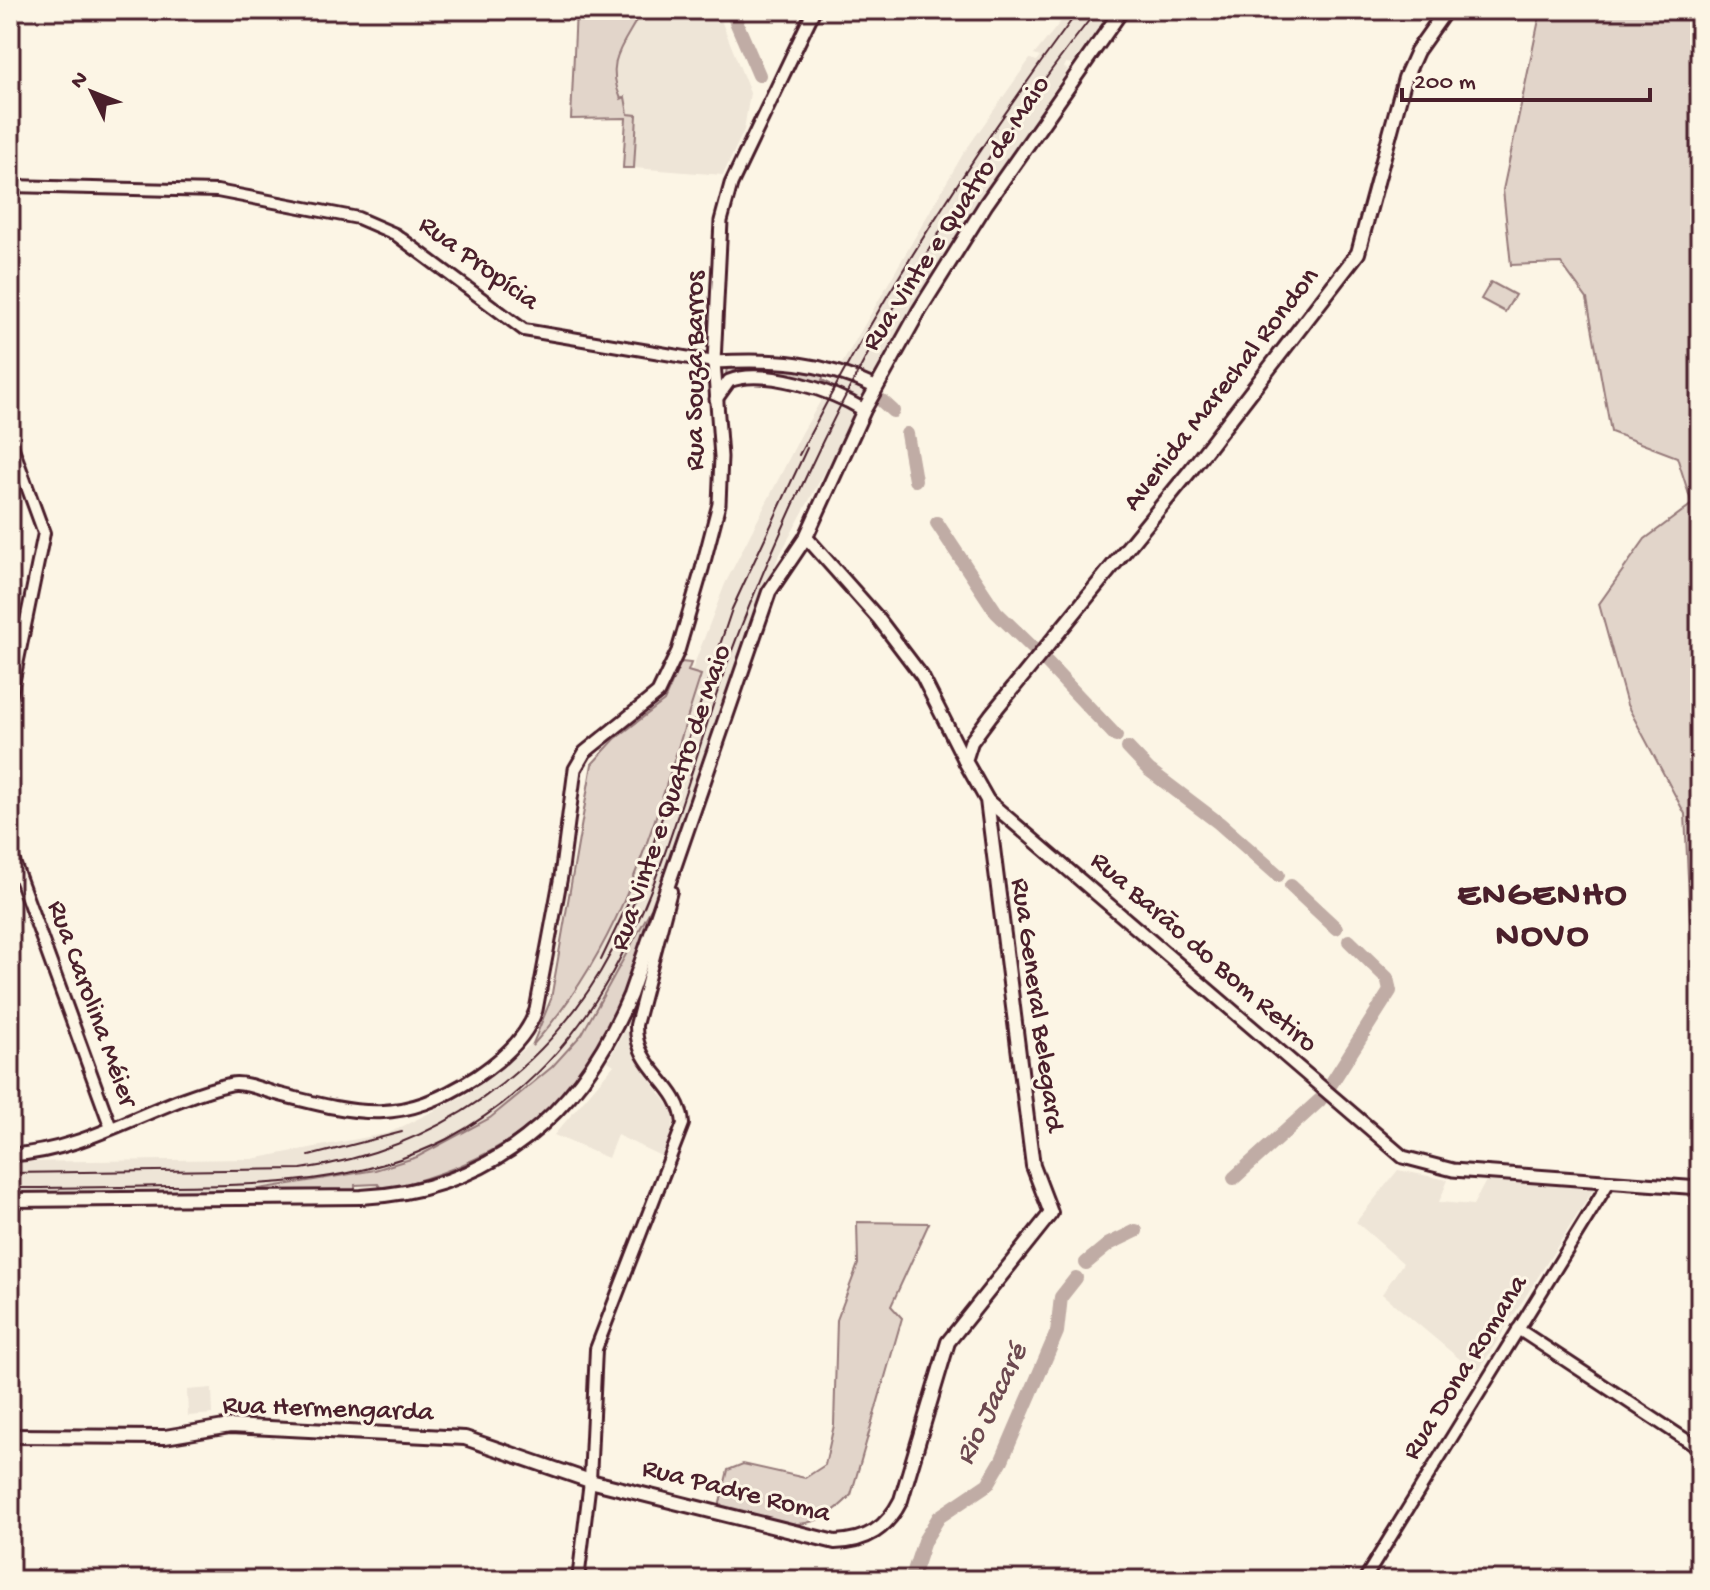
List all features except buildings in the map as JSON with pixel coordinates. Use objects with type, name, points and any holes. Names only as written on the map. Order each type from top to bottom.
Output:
[{"type":"main road","name":"Rua Souza Barros","points":[[10,1155],[59,1147],[234,1083],[345,1110],[403,1111],[469,1082],[496,1063],[521,1037],[536,1010],[579,760],[658,693],[678,651],[719,504],[721,457],[715,376],[709,361],[725,205],[731,184],[814,10]]},
{"type":"main road","name":"Rua Vinte e Quatro de Maio","points":[[11,1200],[385,1196],[427,1187],[478,1167],[531,1135],[566,1103],[592,1070],[630,995],[769,592],[806,537],[875,387],[979,214],[1122,10]]},
{"type":"main road","name":"Avenida Marechal Rondon","points":[[965,761],[975,735],[1190,471],[1358,253],[1405,78],[1417,51],[1446,10]]},
{"type":"main road","points":[[709,361],[814,365],[838,369],[875,387]]},
{"type":"main road","points":[[716,400],[724,384],[743,378],[815,386],[864,410]]},
{"type":"main road","name":"Rua Barão do Bom Retiro","points":[[806,537],[878,618],[922,676],[987,800],[1403,1157],[1448,1170],[1700,1188]]},
{"type":"main road","name":"Rua General Belegard","points":[[901,1500],[948,1342],[1051,1213],[1033,1166],[987,800]]},
{"type":"main road","points":[[10,1283],[11,1200]]},
{"type":"main road","name":"Rua Hermengarda","points":[[10,1436],[165,1437],[230,1426],[465,1438],[590,1481]]},
{"type":"main road","name":"Rua Padre Roma","points":[[590,1481],[835,1542],[863,1538],[880,1529],[893,1517],[901,1500]]},
{"type":"street","name":"Rua Propícia","points":[[10,186],[217,191],[358,218],[384,228],[524,330],[709,361]]},
{"type":"street","points":[[10,440],[44,533],[10,699]]},
{"type":"street","points":[[578,1580],[590,1481],[596,1349],[683,1124],[678,1102],[643,1059],[636,1040],[636,1025],[662,938],[681,850]]},
{"type":"street","name":"Rua Carolina Méier","points":[[10,851],[111,1128]]},
{"type":"street","name":"Rua Dona Romana","points":[[1364,1580],[1609,1182]]},
{"type":"street","points":[[1518,1329],[1700,1449]]},
{"type":"shaded area","points":[[576,10],[642,10],[615,63],[616,85],[621,99],[625,97],[628,114],[637,115],[634,168],[623,168],[626,118],[571,119]]},
{"type":"shaded area","points":[[642,10],[717,10],[750,93],[744,130],[723,175],[634,168],[637,115],[628,114],[625,98],[621,99],[612,77],[613,66]]},
{"type":"shaded area","points":[[1070,10],[1113,10],[1072,64],[1066,63],[1064,68],[1068,69],[934,270],[778,558],[739,653],[622,998],[608,1031],[561,1099],[511,1141],[465,1166],[382,1190],[378,1184],[355,1185],[355,1190],[10,1191],[10,1162],[252,1159],[389,1133],[468,1094],[530,1045],[567,995],[725,584],[802,433],[963,154],[1030,59],[1037,61],[1040,57],[1034,55]]},
{"type":"shaded area","points":[[1541,10],[1700,10],[1700,940],[1690,920],[1685,814],[1627,705],[1599,604],[1645,539],[1692,504],[1677,457],[1611,432],[1587,299],[1561,263],[1511,265],[1503,190]]},
{"type":"shaded area","points":[[1491,282],[1515,295],[1505,312],[1481,299]]},
{"type":"shaded area","points":[[727,367],[826,372],[822,380],[830,384],[740,372],[726,374]]},
{"type":"shaded area","points":[[681,662],[691,663],[688,671],[701,675],[636,871],[593,962],[565,1005],[532,1046],[551,999],[592,764],[615,739],[664,701]]},
{"type":"shaded area","points":[[651,909],[629,980],[600,1041],[554,1104],[526,1128],[462,1165],[382,1190],[378,1184],[355,1185],[355,1190],[247,1191],[375,1170],[417,1157],[490,1118],[552,1067],[582,1034]]},
{"type":"shaded area","points":[[625,1030],[629,1032],[640,1066],[676,1115],[663,1157],[617,1135],[608,1158],[554,1135],[614,1065],[608,1061]]},
{"type":"shaded area","points":[[1398,1170],[1448,1180],[1439,1202],[1473,1205],[1487,1179],[1592,1185],[1593,1190],[1479,1370],[1474,1371],[1382,1294],[1403,1263],[1356,1222]]},
{"type":"shaded area","points":[[857,1222],[929,1223],[891,1306],[902,1318],[851,1495],[836,1509],[806,1523],[776,1522],[724,1508],[720,1503],[728,1470],[743,1464],[805,1478],[825,1465],[834,1425],[837,1320],[858,1264]]},
{"type":"shaded area","points":[[212,1388],[213,1414],[188,1416],[187,1390]]},
{"type":"waterway","name":"Rio Jacaré","points":[[731,10],[759,75]]},
{"type":"waterway","name":"Rio Jacaré","points":[[882,401],[893,411]]},
{"type":"waterway","name":"Rio Jacaré","points":[[907,434],[915,480]]},
{"type":"waterway","name":"Rio Jacaré","points":[[937,523],[996,612],[1033,648]]},
{"type":"waterway","name":"Rio Jacaré","points":[[1046,662],[1116,736]]},
{"type":"waterway","name":"Rio Jacaré","points":[[1128,748],[1149,770],[1219,823],[1278,875]]},
{"type":"waterway","name":"Rio Jacaré","points":[[1291,886],[1336,928]]},
{"type":"waterway","name":"Rio Jacaré","points":[[1331,1084],[1390,991],[1387,978],[1349,941]]},
{"type":"waterway","name":"Rio Jacaré","points":[[1234,1178],[1320,1100]]},
{"type":"waterway","name":"Rio Jacaré","points":[[1086,1263],[1109,1244],[1136,1231]]},
{"type":"waterway","name":"Rio Jacaré","points":[[911,1580],[924,1541],[939,1517],[988,1484],[1002,1460],[1057,1332],[1061,1297],[1076,1278]]},
{"type":"railway","points":[[799,455],[862,339],[930,226],[1002,117],[1079,10]]},
{"type":"railway","points":[[10,1188],[276,1183],[380,1165],[447,1139],[508,1099],[557,1052],[597,999],[629,940],[656,878],[741,627],[786,521],[840,407],[940,231],[1016,119],[1097,10]]},
{"type":"railway","points":[[632,907],[732,609],[807,448]]},
{"type":"railway","points":[[601,960],[632,895]]},
{"type":"railway","points":[[10,1173],[301,1169],[350,1159],[397,1144],[442,1123],[483,1098],[521,1068],[556,1033],[586,994],[612,951]]},
{"type":"railway","points":[[309,1156],[402,1132]]},
{"type":"district","name":"ENGENHO NOVO","points":[[1543,916]]}]
